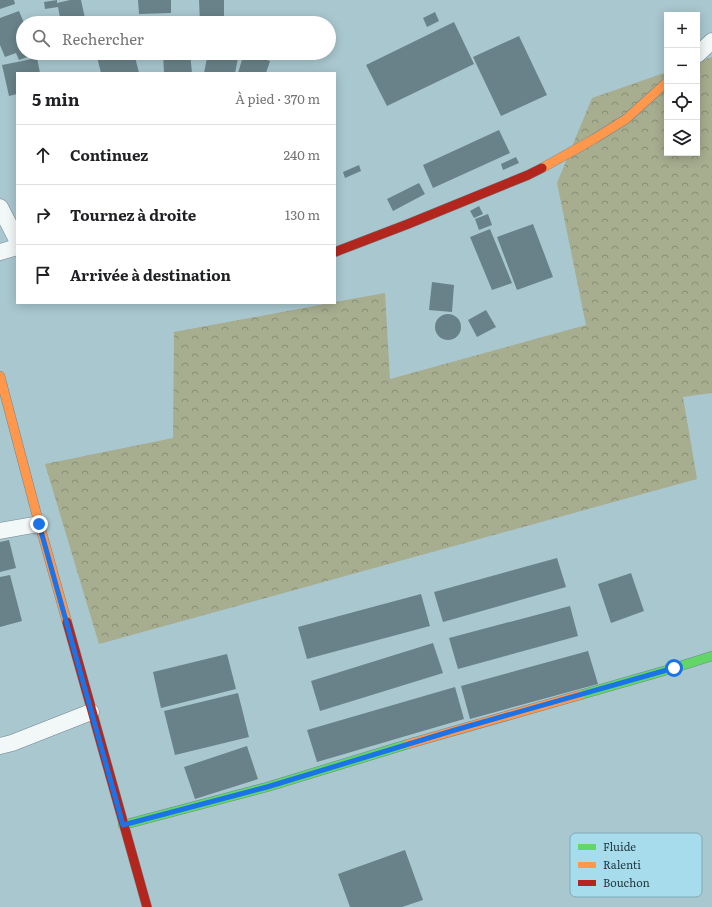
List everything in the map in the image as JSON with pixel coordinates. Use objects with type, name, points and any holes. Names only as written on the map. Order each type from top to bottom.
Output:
[{"type":"street","points":[[700,52],[712,41]]},
{"type":"street","points":[[336,252],[528,175],[594,139],[626,119],[665,84]]},
{"type":"street","points":[[0,207],[16,238]]},
{"type":"street","points":[[0,252],[16,247]]},
{"type":"street","points":[[0,376],[20,456],[147,907]]},
{"type":"street","points":[[0,531],[39,524]]},
{"type":"street","points":[[123,825],[267,787],[455,730],[712,656]]},
{"type":"street","points":[[0,746],[12,743],[91,712]]},
{"type":"green space","points":[[712,57],[712,393],[683,397],[697,479],[99,644],[45,464],[173,438],[174,332],[325,304],[336,304],[336,302],[385,293],[390,379],[586,325],[557,183],[592,98],[664,73],[664,156],[700,156],[700,61]]},
{"type":"building","points":[[0,0],[14,0],[15,4],[0,9]]},
{"type":"building","points":[[57,0],[57,3],[70,0],[81,0],[84,16],[60,16],[58,7],[45,9],[44,2]]},
{"type":"building","points":[[138,0],[171,0],[171,13],[139,14]]},
{"type":"building","points":[[199,0],[224,0],[224,16],[200,16]]},
{"type":"building","points":[[19,11],[21,16],[16,16],[16,53],[5,57],[0,45],[0,18]]},
{"type":"building","points":[[435,12],[439,21],[427,27],[423,18]]},
{"type":"building","points":[[454,22],[474,64],[387,106],[366,65]]},
{"type":"building","points":[[519,36],[547,95],[501,116],[473,57]]},
{"type":"building","points":[[27,60],[37,60],[40,72],[16,72],[16,94],[9,96],[2,65]]},
{"type":"building","points":[[98,60],[136,60],[139,72],[101,72]]},
{"type":"building","points":[[163,60],[191,60],[192,72],[164,72]]},
{"type":"building","points":[[207,60],[238,60],[235,72],[204,72]]},
{"type":"building","points":[[242,60],[270,61],[266,72],[238,72]]},
{"type":"building","points":[[499,130],[510,153],[433,188],[423,165]]},
{"type":"building","points":[[516,157],[519,163],[503,170],[501,164]]},
{"type":"building","points":[[359,165],[361,171],[345,178],[343,172]]},
{"type":"building","points":[[419,183],[425,194],[393,211],[387,199]]},
{"type":"building","points":[[479,206],[483,214],[474,218],[470,211]]},
{"type":"building","points":[[488,214],[492,225],[479,230],[475,219]]},
{"type":"building","points":[[533,224],[553,277],[517,290],[497,237]]},
{"type":"building","points":[[490,229],[512,283],[492,290],[470,237]]},
{"type":"building","points":[[432,282],[454,285],[452,312],[429,310]]},
{"type":"building","points":[[486,310],[496,327],[477,337],[468,320]]},
{"type":"building","points":[[448,314],[457,318],[461,327],[457,336],[448,340],[439,336],[435,327],[439,318]]},
{"type":"building","points":[[9,540],[16,568],[0,572],[0,542]]},
{"type":"building","points":[[557,558],[566,587],[443,622],[434,592]]},
{"type":"building","points":[[631,573],[644,611],[611,623],[598,584]]},
{"type":"building","points":[[10,575],[22,621],[0,627],[0,577]]},
{"type":"building","points":[[421,594],[430,626],[307,659],[298,627]]},
{"type":"building","points":[[570,606],[578,636],[458,669],[449,638]]},
{"type":"building","points":[[433,643],[443,673],[320,711],[311,681]]},
{"type":"building","points":[[588,651],[598,684],[470,719],[461,686]]},
{"type":"building","points":[[227,654],[236,689],[161,708],[153,672]]},
{"type":"building","points":[[455,687],[464,719],[317,762],[307,730]]},
{"type":"building","points":[[238,693],[249,737],[175,755],[164,711]]},
{"type":"building","points":[[247,746],[258,779],[195,799],[184,767]]},
{"type":"building","points":[[405,850],[423,900],[402,907],[350,907],[338,874]]},
{"type":"traffic: fast","points":[[580,695],[712,656]]},
{"type":"traffic: fast","points":[[123,825],[267,787],[408,744]]},
{"type":"traffic: slow","points":[[542,168],[626,119],[665,84]]},
{"type":"traffic: slow","points":[[0,376],[67,622]]},
{"type":"traffic: slow","points":[[408,744],[580,695]]},
{"type":"traffic: jam","points":[[336,252],[408,224],[542,168]]},
{"type":"traffic: jam","points":[[67,622],[147,907]]},
{"type":"route","points":[[39,524],[123,825],[267,787],[455,730],[674,668]]}]
